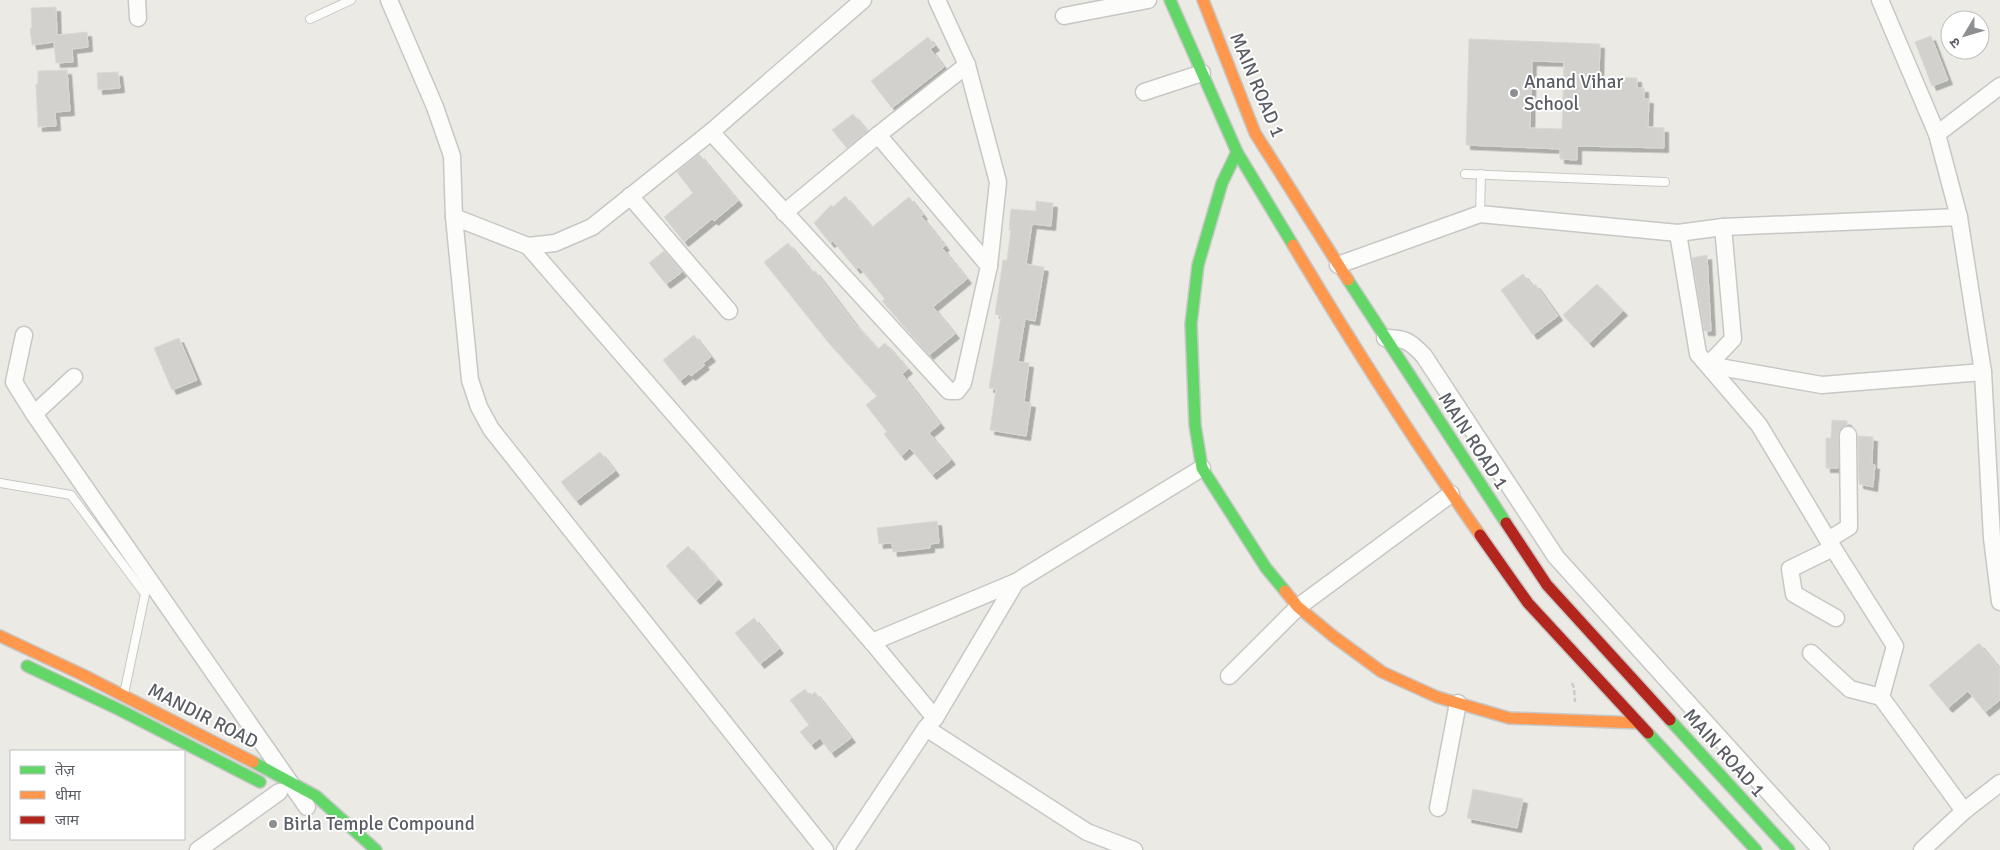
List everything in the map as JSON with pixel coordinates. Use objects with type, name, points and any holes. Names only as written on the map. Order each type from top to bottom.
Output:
[{"type":"main road","points":[[1170,0],[1237,152],[1334,313],[1451,494],[1528,603],[1756,850]]},
{"type":"main road","name":"MAIN ROAD 1","points":[[1202,0],[1255,133],[1385,338],[1547,585],[1789,850]]},
{"type":"main road","points":[[1237,152],[1222,183],[1198,265],[1191,324],[1195,425],[1202,468],[1266,568],[1298,607],[1382,672],[1437,697],[1509,718],[1639,723]]},
{"type":"main road","name":"MANDIR ROAD","points":[[0,636],[207,737],[285,787]]},
{"type":"main road","name":"MANDIR ROAD","points":[[17,661],[285,787],[324,802],[376,850]]},
{"type":"street","points":[[137,0],[138,18]]},
{"type":"street","points":[[389,0],[435,107],[452,156],[454,217],[470,380],[479,408],[491,429],[825,850]]},
{"type":"street","points":[[528,246],[555,243],[592,227],[711,132],[864,0]]},
{"type":"street","points":[[711,132],[948,390],[957,391],[962,383],[989,266],[998,182],[967,65],[937,0]]},
{"type":"street","points":[[1064,16],[1148,0]]},
{"type":"street","points":[[1880,0],[1937,134],[1959,216],[1983,372],[1992,538],[2000,602]]},
{"type":"street","points":[[784,213],[878,135],[967,65]]},
{"type":"street","points":[[1144,92],[1202,73]]},
{"type":"street","points":[[1937,134],[2000,86]]},
{"type":"street","points":[[878,135],[989,266]]},
{"type":"street","points":[[630,196],[729,311]]},
{"type":"street","points":[[1338,265],[1480,214],[1678,232],[1723,227],[1959,216]]},
{"type":"street","points":[[454,217],[528,246],[872,642],[930,723],[1087,832],[1134,850]]},
{"type":"street","points":[[1708,364],[1733,339],[1723,227]]},
{"type":"street","points":[[1678,232],[1698,354],[1760,425],[1895,646],[1881,697]]},
{"type":"street","points":[[24,334],[14,382],[285,787],[310,810]]},
{"type":"street","points":[[1385,338],[1398,338],[1412,342],[1424,356],[1556,558],[1821,850]]},
{"type":"street","points":[[1708,364],[1822,385],[1983,372]]},
{"type":"street","points":[[34,414],[74,377]]},
{"type":"street","points":[[1836,618],[1794,594],[1790,570],[1831,544],[1850,527],[1848,435]]},
{"type":"street","points":[[872,642],[1016,582],[1202,468]]},
{"type":"street","points":[[1229,676],[1298,607],[1451,494]]},
{"type":"street","points":[[845,850],[930,723],[1016,582]]},
{"type":"street","points":[[1811,653],[1850,689],[1881,697],[1964,811]]},
{"type":"street","points":[[1438,808],[1458,703]]},
{"type":"street","points":[[1922,850],[1964,811],[2000,784]]},
{"type":"street","points":[[198,850],[285,787]]},
{"type":"lane","points":[[310,19],[351,0]]},
{"type":"lane","points":[[1464,174],[1665,182]]},
{"type":"lane","points":[[1480,214],[1481,174]]},
{"type":"lane","points":[[0,483],[71,495],[144,594],[120,710]]},
{"type":"building","points":[[56,7],[57,35],[87,32],[88,47],[72,49],[73,62],[56,63],[54,42],[32,45],[30,28],[32,28],[31,8]]},
{"type":"building","points":[[1931,36],[1948,80],[1932,86],[1915,42]]},
{"type":"building","points":[[928,37],[935,46],[930,49],[944,67],[892,108],[871,81]]},
{"type":"building","points":[[1469,39],[1600,44],[1599,77],[1637,78],[1637,88],[1644,88],[1644,99],[1649,99],[1648,127],[1664,128],[1664,148],[1577,146],[1577,160],[1560,159],[1560,149],[1466,145]],"holes":[[[1532,61],[1564,62],[1562,129],[1530,128]]]},
{"type":"building","points":[[67,70],[70,111],[55,112],[56,126],[38,127],[36,84],[38,84],[38,71]]},
{"type":"building","points":[[118,72],[120,88],[98,90],[97,73]]},
{"type":"building","points":[[853,114],[867,131],[847,148],[832,130]]},
{"type":"building","points":[[699,154],[738,201],[684,242],[664,217],[693,193],[677,172]]},
{"type":"building","points":[[845,196],[872,227],[909,197],[923,215],[921,216],[945,246],[942,248],[967,279],[933,307],[955,334],[929,355],[882,301],[885,299],[859,267],[856,269],[833,241],[830,243],[814,223],[831,205],[833,207]]},
{"type":"building","points":[[1036,201],[1053,203],[1051,226],[1032,224],[1026,264],[1044,267],[1035,321],[1025,319],[1018,362],[1029,363],[1024,402],[1031,403],[1026,436],[990,430],[996,389],[989,388],[1001,316],[995,314],[1003,260],[1007,260],[1011,230],[1009,230],[1011,209],[1036,211]]},
{"type":"building","points":[[788,243],[812,272],[815,271],[855,324],[878,349],[885,343],[908,369],[902,374],[940,424],[929,433],[951,460],[932,475],[910,448],[901,456],[884,434],[887,432],[866,405],[877,396],[828,342],[764,262]]},
{"type":"building","points":[[664,251],[682,272],[666,284],[649,263]]},
{"type":"building","points":[[1707,255],[1711,331],[1704,331],[1692,258]]},
{"type":"building","points":[[1523,274],[1532,286],[1535,284],[1558,316],[1533,335],[1501,290]]},
{"type":"building","points":[[1597,284],[1623,311],[1589,343],[1563,315]]},
{"type":"building","points":[[694,335],[711,357],[703,363],[705,365],[691,376],[689,374],[680,381],[663,360]]},
{"type":"building","points":[[179,338],[197,380],[172,390],[154,348]]},
{"type":"building","points":[[1832,420],[1847,421],[1847,425],[1840,430],[1838,435],[1838,468],[1826,468],[1826,438],[1831,438]]},
{"type":"building","points":[[1858,436],[1873,437],[1872,464],[1875,465],[1873,487],[1859,484]]},
{"type":"building","points":[[600,452],[615,471],[576,501],[561,482]]},
{"type":"building","points":[[937,521],[939,543],[930,544],[930,548],[893,552],[892,543],[879,544],[877,528]]},
{"type":"building","points":[[688,546],[718,580],[696,600],[666,566]]},
{"type":"building","points":[[754,618],[779,649],[760,664],[735,633]]},
{"type":"building","points":[[1979,643],[2000,669],[2000,700],[1985,712],[1968,691],[1948,708],[1929,685]]},
{"type":"building","points":[[805,689],[810,696],[815,692],[851,738],[831,753],[820,738],[811,745],[800,732],[809,725],[790,700]]},
{"type":"building","points":[[1473,789],[1523,799],[1517,828],[1467,818]]},
{"type":"traffic: fast","points":[[1170,0],[1237,152],[1293,245]]},
{"type":"traffic: fast","points":[[1237,152],[1222,183],[1198,265],[1191,324],[1195,425],[1202,468],[1266,568],[1285,591]]},
{"type":"traffic: fast","points":[[1348,280],[1506,523]]},
{"type":"traffic: fast","points":[[27,666],[120,710],[260,782]]},
{"type":"traffic: fast","points":[[1670,720],[1789,850]]},
{"type":"traffic: fast","points":[[1648,733],[1756,850]]},
{"type":"traffic: fast","points":[[253,762],[316,796],[376,850]]},
{"type":"traffic: slow","points":[[1203,0],[1255,133],[1348,280]]},
{"type":"traffic: slow","points":[[1293,245],[1384,392],[1480,535]]},
{"type":"traffic: slow","points":[[1285,591],[1298,607],[1333,636],[1382,672],[1437,697],[1509,718],[1639,723]]},
{"type":"traffic: slow","points":[[0,636],[83,675],[253,762]]},
{"type":"traffic: jam","points":[[1506,523],[1547,585],[1670,720]]},
{"type":"traffic: jam","points":[[1480,535],[1528,603],[1648,733]]},
{"type":"place","name":"Anand Vihar School","points":[[1514,93]]},
{"type":"place","name":"Birla Temple Compound","points":[[273,824]]}]
